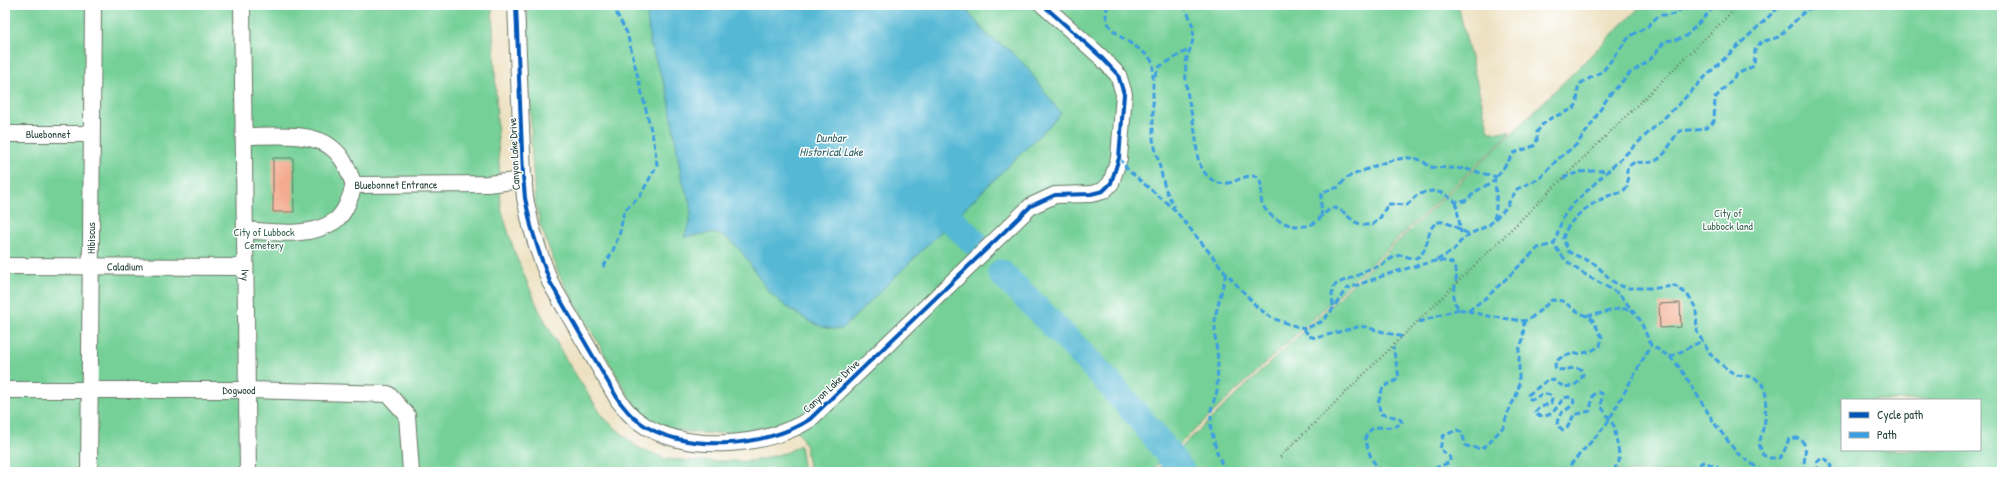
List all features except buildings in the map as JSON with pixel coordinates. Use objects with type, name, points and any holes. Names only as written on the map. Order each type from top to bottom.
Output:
[{"type":"street","name":"Hibiscus","points":[[89,472],[93,5]]},
{"type":"street","name":"Ivy","points":[[242,5],[248,472]]},
{"type":"street","name":"Canyon Lake Drive","points":[[516,5],[524,180],[531,226],[538,252],[550,282],[619,401],[638,422],[660,434],[683,440],[713,442],[751,441],[786,432],[810,419],[1031,206],[1055,195],[1076,193],[1091,194],[1103,191],[1111,183],[1119,158],[1124,94],[1118,75],[1102,57],[1043,5]]},
{"type":"street","name":"Bluebonnet","points":[[5,134],[92,134]]},
{"type":"street","name":"Bluebonnet Entrance","points":[[244,136],[288,136],[311,138],[332,147],[345,163],[354,185],[487,184],[524,180]]},
{"type":"street","points":[[245,230],[284,233],[305,231],[334,222],[347,206],[354,185]]},
{"type":"street","name":"Caladium","points":[[5,266],[245,267]]},
{"type":"street","name":"Dogwood","points":[[5,390],[247,390],[388,394],[407,415],[411,472]]},
{"type":"path","points":[[1280,457],[1739,5]]},
{"type":"green space","name":"City of Lubbock Cemetery","points":[[5,5],[492,5],[501,208],[515,254],[539,310],[565,358],[603,417],[637,447],[666,459],[693,461],[754,461],[788,452],[800,445],[804,472],[5,472]]},
{"type":"green space","points":[[527,5],[1458,5],[1489,132],[1511,132],[1150,472],[810,472],[805,444],[791,418],[764,428],[748,431],[730,433],[696,432],[667,427],[656,422],[631,400],[559,275],[540,224],[535,200],[532,156]]},
{"type":"green space","name":"City of Lubbock land","points":[[1642,5],[2002,5],[2002,472],[1155,472],[1513,132]]},
{"type":"water","name":"Dunbar Historical Lake","points":[[646,5],[962,5],[989,37],[1010,50],[1025,65],[1061,114],[842,329],[825,328],[802,317],[772,295],[741,251],[728,239],[712,233],[684,237],[690,223],[691,206],[681,176],[668,95],[650,44]]},
{"type":"waterway","points":[[923,198],[952,221],[974,242]]},
{"type":"waterway","points":[[1001,273],[1096,369],[1162,445],[1182,472]]},
{"type":"marked path","points":[[603,267],[612,253],[620,232],[624,211],[640,196],[657,165],[654,142],[627,33],[612,5]]},
{"type":"marked path","points":[[1108,5],[1106,15],[1109,24],[1114,31],[1148,56],[1153,63],[1153,139],[1165,188],[1174,207]]},
{"type":"marked path","points":[[1184,5],[1193,28],[1193,40],[1186,63],[1186,81],[1196,136],[1197,155],[1202,168],[1209,177],[1220,183],[1231,182],[1252,176],[1257,177],[1261,183],[1261,200],[1265,209],[1276,219],[1289,225],[1297,226],[1310,225],[1328,211],[1335,208],[1354,221],[1364,225],[1372,225],[1380,218],[1388,204],[1407,205],[1416,196],[1425,192],[1432,191],[1443,193],[1456,202],[1465,201],[1478,190],[1494,181],[1514,153],[1534,146],[1537,140],[1537,132],[1542,125],[1551,118],[1573,109],[1577,104],[1578,88],[1581,83],[1603,71],[1630,36],[1647,27],[1659,15],[1670,15],[1676,13],[1683,5]]},
{"type":"marked path","points":[[1437,260],[1453,251],[1461,241],[1470,234],[1489,225],[1505,209],[1517,189],[1540,178],[1558,159],[1576,145],[1589,128],[1608,97],[1630,73],[1649,61],[1665,41],[1679,39],[1686,36],[1716,5]]},
{"type":"marked path","points":[[1763,472],[1737,453],[1715,424],[1681,369],[1670,357],[1651,345],[1640,320],[1620,295],[1583,273],[1567,261],[1554,244],[1563,217],[1572,205],[1781,5]]},
{"type":"marked path","points":[[1805,472],[1805,449],[1802,441],[1798,438],[1789,439],[1783,454],[1779,458],[1770,458],[1763,455],[1759,444],[1765,421],[1766,395],[1763,385],[1754,377],[1737,375],[1728,370],[1711,355],[1697,332],[1696,308],[1687,294],[1675,286],[1657,288],[1628,288],[1621,286],[1612,281],[1595,264],[1569,252],[1563,239],[1569,225],[1580,213],[1601,199],[1619,193],[1625,189],[1628,183],[1627,169],[1629,166],[1638,162],[1652,162],[1660,158],[1680,131],[1698,130],[1706,128],[1710,125],[1714,121],[1715,98],[1737,74],[1754,66],[1755,50],[1761,42],[1779,37],[1806,10],[1821,5]]},
{"type":"marked path","points":[[1155,76],[1159,67],[1188,50]]},
{"type":"marked path","points":[[1119,158],[1129,171],[1175,210],[1226,273],[1258,308],[1272,318],[1304,329],[1321,322],[1330,313],[1346,289],[1394,272],[1435,261],[1447,261],[1452,263],[1457,273],[1453,300],[1459,309],[1468,311],[1487,297],[1538,248],[1554,244]]},
{"type":"marked path","points":[[1321,217],[1321,198],[1323,192],[1339,187],[1345,179],[1350,176],[1380,164],[1402,158],[1413,158],[1422,161],[1429,167],[1466,169],[1497,177]]},
{"type":"marked path","points":[[1563,178],[1579,172],[1610,170]]},
{"type":"marked path","points":[[1494,181],[1496,189],[1496,211],[1494,219]]},
{"type":"marked path","points":[[1456,202],[1461,233]]},
{"type":"marked path","points":[[1333,306],[1332,294],[1334,286],[1342,281],[1359,275],[1368,269],[1381,265],[1400,255],[1413,258],[1418,257],[1425,249],[1430,232],[1435,224],[1439,222],[1450,224],[1470,234]]},
{"type":"marked path","points":[[1226,273],[1215,317],[1215,336],[1218,360],[1217,391],[1211,410],[1211,429],[1218,456],[1226,472]]},
{"type":"marked path","points":[[1468,311],[1488,316],[1524,321],[1531,318],[1552,300],[1563,301],[1575,310],[1592,319],[1602,337],[1600,346],[1588,352],[1560,358],[1555,365],[1556,369],[1559,370],[1574,368],[1581,369],[1583,374],[1582,378],[1572,386],[1561,385],[1549,379],[1528,395],[1530,399],[1534,399],[1543,393],[1550,395],[1552,398],[1551,403],[1539,408],[1535,412],[1537,415],[1542,416],[1553,412],[1564,398],[1573,398],[1574,402],[1572,405],[1562,413],[1558,420],[1557,425],[1563,430],[1567,428],[1574,415],[1590,411],[1593,395],[1598,392],[1602,394],[1601,406],[1614,426],[1619,454],[1619,461],[1613,472]]},
{"type":"marked path","points":[[1419,322],[1459,309]]},
{"type":"marked path","points":[[1587,315],[1599,314],[1616,309],[1627,309],[1633,311]]},
{"type":"marked path","points":[[1426,472],[1450,462],[1450,457],[1440,449],[1443,436],[1457,430],[1462,433],[1466,446],[1481,449],[1489,443],[1504,426],[1507,414],[1519,386],[1519,350],[1523,339],[1524,321]]},
{"type":"marked path","points":[[1304,329],[1309,336],[1316,338],[1361,326],[1403,337]]},
{"type":"marked path","points":[[1670,357],[1702,341]]},
{"type":"marked path","points":[[1564,472],[1606,425],[1651,345]]},
{"type":"marked path","points":[[1381,472],[1371,458],[1365,439],[1368,432],[1372,429],[1377,427],[1398,426],[1402,422],[1399,418],[1381,414],[1378,403],[1383,387],[1395,381],[1399,377],[1393,347]]},
{"type":"marked path","points":[[1817,472],[1817,462],[1822,458],[1827,460],[1831,465],[1830,472]]},
{"type":"marked path","points":[[1696,472],[1697,466],[1703,462],[1716,466],[1720,472]]},
{"type":"marked path","points":[[1731,472],[1733,470],[1739,472]]},
{"type":"cycle path","points":[[516,5],[525,198],[531,226],[550,282],[619,401],[632,417],[656,432],[677,439],[700,443],[748,441],[771,436],[792,429],[810,419],[1031,206],[1055,195],[1091,194],[1103,191],[1111,183],[1119,158],[1124,94],[1118,75],[1101,57],[1043,5]]}]
